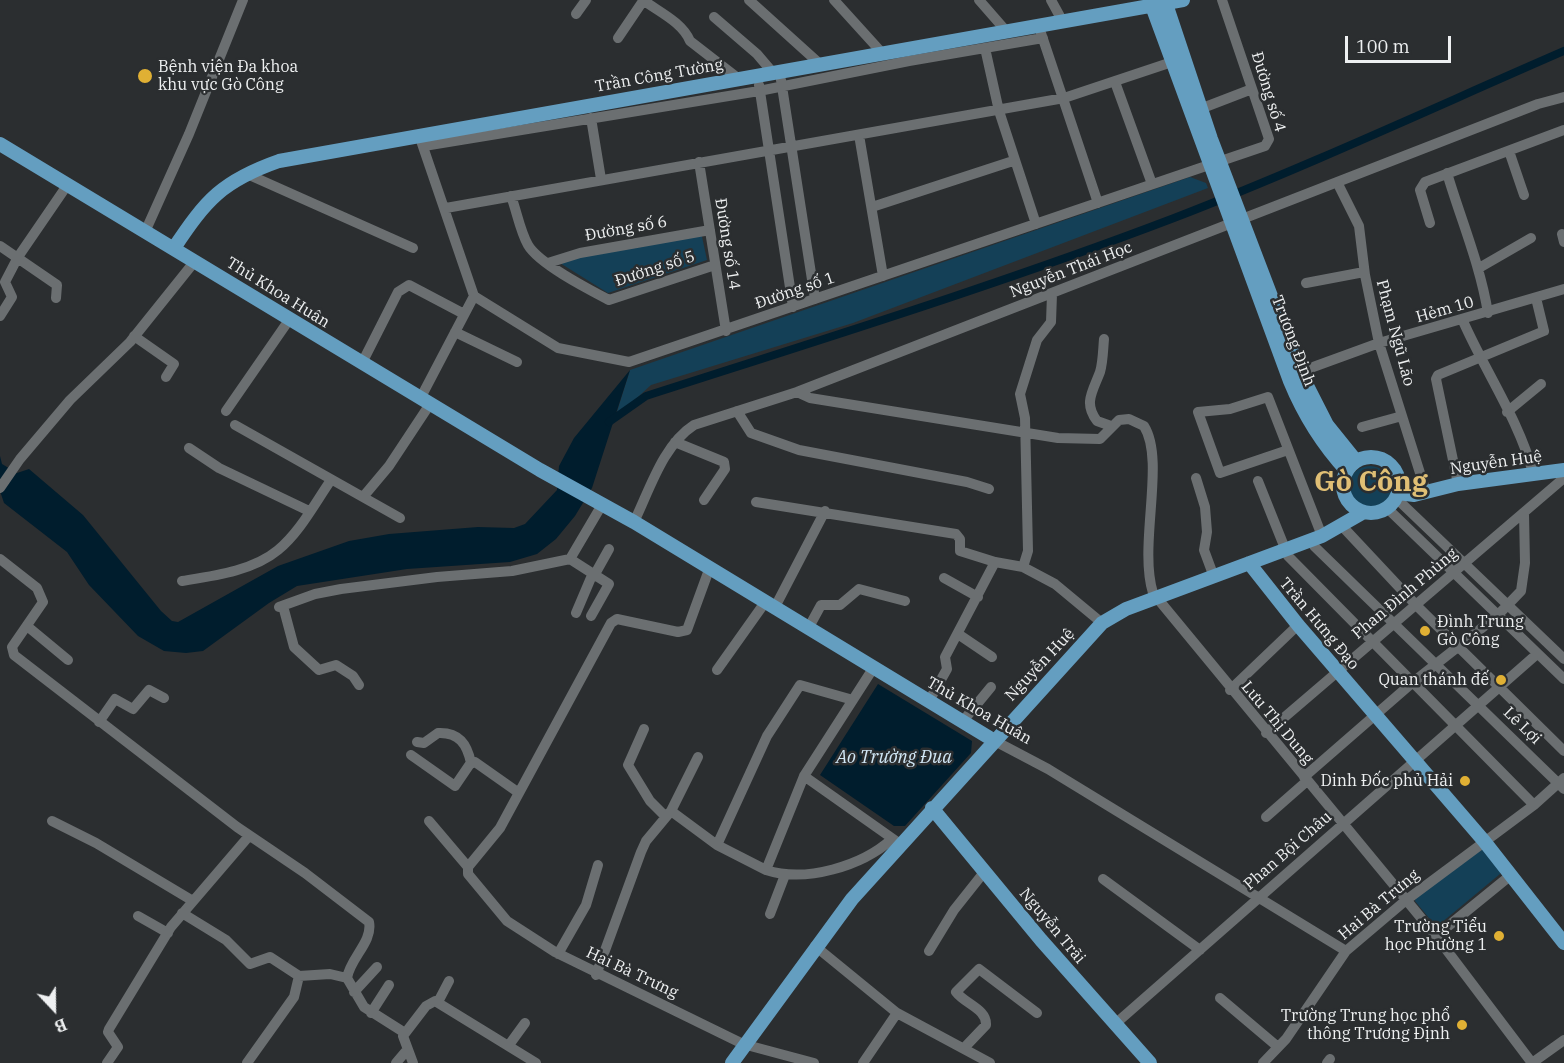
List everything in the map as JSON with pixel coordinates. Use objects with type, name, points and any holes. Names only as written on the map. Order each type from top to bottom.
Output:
[{"type":"main road","name":"Trần Công Tường","points":[[174,248],[201,208],[213,195],[247,174],[279,161],[422,141],[739,79],[758,76],[779,78],[821,65],[1007,32],[1041,33],[1063,22],[1184,0]]},
{"type":"main road","points":[[1166,4],[1200,109],[1216,170]]},
{"type":"main road","points":[[1152,6],[1216,170]]},
{"type":"main road","name":"Thủ Khoa Huân","points":[[0,144],[540,470],[599,501],[710,567],[993,740]]},
{"type":"main road","name":"Trương Định","points":[[1216,170],[1310,422],[1327,449],[1352,466]]},
{"type":"main road","points":[[1374,457],[1390,464],[1399,480],[1393,500],[1374,513],[1364,512],[1349,502],[1343,485],[1352,466],[1374,457]]},
{"type":"main road","name":"Nguyễn Huệ","points":[[1393,500],[1458,484],[1564,470]]},
{"type":"main road","name":"Nguyễn Huệ","points":[[732,1063],[743,1044],[815,946],[896,841],[932,808],[1102,623],[1126,609],[1316,538],[1342,526],[1364,512]]},
{"type":"main road","name":"Trần Hưng Đạo","points":[[1249,563],[1298,626],[1484,841],[1562,938]]},
{"type":"main road","name":"Nguyễn Trãi","points":[[932,808],[1114,1025],[1150,1063]]},
{"type":"street","points":[[145,232],[189,134],[243,0]]},
{"type":"street","points":[[576,14],[586,0]]},
{"type":"street","points":[[618,38],[643,0],[674,22],[686,32],[690,41],[739,79]]},
{"type":"street","points":[[750,0],[821,65]]},
{"type":"street","points":[[834,0],[883,54]]},
{"type":"street","points":[[979,0],[1007,32]]},
{"type":"street","points":[[1052,0],[1063,22]]},
{"type":"street","name":"Đường số 4","points":[[1216,170],[1268,143],[1269,139],[1222,0]]},
{"type":"street","points":[[714,17],[757,54],[779,78],[815,298]]},
{"type":"street","points":[[1041,33],[1098,203]]},
{"type":"street","name":"Trần Công Tường","points":[[422,141],[591,118],[759,91],[779,78],[985,48],[1041,33]]},
{"type":"street","points":[[985,48],[1013,160],[1036,224]]},
{"type":"street","points":[[446,208],[602,178],[790,149],[1064,98],[1172,62]]},
{"type":"street","points":[[758,76],[793,307]]},
{"type":"street","points":[[1115,81],[1152,184]]},
{"type":"street","points":[[1200,109],[1252,89]]},
{"type":"street","name":"Nguyễn Thái Học","points":[[634,522],[675,442],[694,425],[797,392],[1052,294],[1234,216],[1337,182],[1538,104],[1564,97]]},
{"type":"street","points":[[591,118],[602,178]]},
{"type":"street","points":[[1430,223],[1421,185],[1447,173],[1563,134]]},
{"type":"street","points":[[860,135],[883,276]]},
{"type":"street","points":[[363,497],[390,466],[425,401],[455,332],[474,296],[422,141]]},
{"type":"street","points":[[1509,151],[1524,195]]},
{"type":"street","points":[[872,207],[1013,160]]},
{"type":"street","name":"Đường số 14","points":[[699,162],[726,331]]},
{"type":"street","name":"Đường số 1","points":[[474,296],[558,348],[629,362],[726,331],[815,298],[1152,184],[1216,170]]},
{"type":"street","points":[[1447,173],[1461,222],[1479,268],[1488,313]]},
{"type":"street","points":[[247,174],[413,248]]},
{"type":"street","name":"Phạm Ngũ Lão","points":[[1337,182],[1359,226],[1364,272],[1379,343],[1426,492]]},
{"type":"street","points":[[0,316],[12,297],[5,282],[18,257],[68,184]]},
{"type":"street","name":"Đường số 5","points":[[511,196],[528,245],[548,263],[579,285],[609,300],[715,265]]},
{"type":"street","name":"Đường số 6","points":[[548,263],[580,253],[710,230]]},
{"type":"street","points":[[1479,268],[1531,238]]},
{"type":"street","points":[[0,246],[57,285],[56,298]]},
{"type":"street","points":[[0,488],[20,459],[70,400],[134,336],[195,261]]},
{"type":"street","points":[[1306,283],[1364,272]]},
{"type":"street","points":[[362,363],[398,292],[404,286],[409,285],[464,314]]},
{"type":"street","name":"Hẻm 10","points":[[1294,374],[1379,343],[1463,321],[1564,290]]},
{"type":"street","points":[[1023,567],[1028,551],[1025,432],[1021,384],[1037,340],[1050,325],[1052,294]]},
{"type":"street","points":[[1458,484],[1436,379],[1438,375],[1544,331],[1536,298]]},
{"type":"street","points":[[226,411],[290,320]]},
{"type":"street","points":[[1463,321],[1528,455],[1533,473]]},
{"type":"street","points":[[455,332],[517,362]]},
{"type":"street","points":[[134,336],[174,364],[166,376]]},
{"type":"street","points":[[1104,339],[1099,374],[1089,402],[1097,422],[1111,426]]},
{"type":"street","points":[[1507,411],[1541,384]]},
{"type":"street","points":[[797,392],[810,398],[1092,441],[1104,436],[1119,420],[1140,423],[1148,433],[1152,446],[1148,566],[1150,586],[1157,598]]},
{"type":"street","points":[[1288,450],[1220,473],[1198,412],[1230,409],[1268,397],[1288,450],[1316,538]]},
{"type":"street","points":[[737,411],[751,433],[799,450],[967,482],[989,489]]},
{"type":"street","points":[[1362,427],[1402,416]]},
{"type":"street","points":[[235,425],[400,518]]},
{"type":"street","points":[[675,442],[724,462],[725,469],[704,500]]},
{"type":"street","points":[[189,448],[219,468],[309,511]]},
{"type":"street","points":[[1196,478],[1205,507],[1207,532],[1204,550],[1214,577]]},
{"type":"street","name":"Phan Đình Phùng","points":[[1266,733],[1564,478]]},
{"type":"street","points":[[182,581],[247,567],[277,551],[297,529],[331,480]]},
{"type":"street","points":[[1258,481],[1288,556],[1371,643],[1534,805]]},
{"type":"street","points":[[1393,500],[1564,660],[1560,676],[1454,573],[1393,500]]},
{"type":"street","points":[[570,559],[599,501]]},
{"type":"street","points":[[756,502],[825,511],[956,534],[960,539],[960,551],[995,562],[1023,567],[1055,584],[1102,623]]},
{"type":"street","points":[[717,670],[770,604],[825,511]]},
{"type":"street","points":[[1266,816],[1375,715],[1457,646],[1497,616],[1523,588],[1524,513]]},
{"type":"street","points":[[1342,526],[1416,605],[1564,751]]},
{"type":"street","name":"Lê Lợi","points":[[1316,538],[1393,624],[1562,783]]},
{"type":"street","points":[[576,613],[594,573],[609,549]]},
{"type":"street","points":[[0,559],[42,595],[41,608],[12,647],[14,655],[249,836],[305,873],[369,922],[368,936],[354,959],[347,978],[354,992],[371,1013],[405,1033]]},
{"type":"street","points":[[359,685],[353,676],[336,665],[319,670],[296,651],[281,607],[315,594],[341,589],[437,577],[512,571],[570,559],[609,584],[591,616]]},
{"type":"street","points":[[929,701],[946,672],[945,657],[995,562]]},
{"type":"street","points":[[468,867],[496,833],[519,794],[613,620],[645,624],[678,632],[687,630],[710,567]]},
{"type":"street","points":[[944,578],[978,597]]},
{"type":"street","points":[[809,627],[820,605],[840,605],[858,589],[905,601]]},
{"type":"street","name":"Lưu Thị Dung","points":[[1157,598],[1230,690],[1436,936],[1532,1063]]},
{"type":"street","points":[[27,626],[68,660]]},
{"type":"street","points":[[1230,690],[1298,626]]},
{"type":"street","points":[[958,634],[992,657]]},
{"type":"street","name":"Phan Bội Châu","points":[[1114,1025],[1537,654]]},
{"type":"street","points":[[766,870],[804,776],[874,667]]},
{"type":"street","points":[[717,845],[767,736],[800,685],[854,700]]},
{"type":"street","points":[[963,721],[991,687]]},
{"type":"street","points":[[99,722],[116,699],[133,709],[149,690],[164,698]]},
{"type":"street","points":[[644,729],[628,765],[651,801],[717,845],[766,870],[785,875],[812,873],[859,860],[896,841],[804,776]]},
{"type":"street","points":[[411,755],[455,786],[471,763],[467,747],[453,734],[434,734],[424,743],[417,742]]},
{"type":"street","name":"Thủ Khoa Huân","points":[[993,740],[1048,769],[1346,951]]},
{"type":"street","points":[[596,975],[646,841],[668,814],[698,757]]},
{"type":"street","points":[[471,763],[475,762],[519,794]]},
{"type":"street","name":"Hai Bà Trưng","points":[[1263,1063],[1278,1047],[1346,951],[1405,901],[1562,783]]},
{"type":"street","points":[[52,821],[96,843],[193,901]]},
{"type":"street","name":"Hai Bà Trưng","points":[[429,821],[468,867],[468,874],[507,921],[558,954],[596,975],[632,988],[743,1044],[814,1063]]},
{"type":"street","points":[[107,1063],[118,1047],[108,1032],[109,1029],[168,933],[249,836]]},
{"type":"street","points":[[558,954],[586,905],[598,865]]},
{"type":"street","points":[[929,951],[954,910],[985,872]]},
{"type":"street","points":[[1436,936],[1511,874]]},
{"type":"street","points":[[770,914],[785,875]]},
{"type":"street","points":[[1103,879],[1200,950]]},
{"type":"street","points":[[182,914],[226,940],[250,964],[270,957],[299,976],[330,974],[347,978]]},
{"type":"street","points":[[138,915],[168,933]]},
{"type":"street","points":[[815,946],[897,1013],[990,1063]]},
{"type":"street","points":[[354,992],[377,967]]},
{"type":"street","points":[[964,1048],[986,1025],[987,1020],[985,1015],[956,992],[979,969],[1037,1013]]},
{"type":"street","points":[[247,1063],[294,997],[299,976]]},
{"type":"street","points":[[438,1002],[449,981]]},
{"type":"street","points":[[371,1013],[389,985]]},
{"type":"street","points":[[1220,998],[1278,1047]]},
{"type":"street","points":[[413,1063],[404,1041],[405,1033],[426,1006],[431,1002],[438,1002],[536,1063]]},
{"type":"street","points":[[863,1063],[897,1013]]},
{"type":"street","points":[[509,1045],[525,1023]]},
{"type":"street","points":[[1532,1063],[1564,1040]]},
{"type":"street","points":[[396,1063],[407,1050]]},
{"type":"shaded area","points":[[1190,177],[1206,183],[1208,188],[853,323],[651,385],[615,418],[630,370]]},
{"type":"shaded area","points":[[701,232],[707,260],[608,293],[560,263],[558,258]]},
{"type":"shaded area","points":[[1370,466],[1385,473],[1392,488],[1385,503],[1370,510],[1355,503],[1348,488],[1355,473]]},
{"type":"shaded area","points":[[1479,845],[1501,867],[1500,874],[1441,923],[1433,923],[1415,901],[1417,892]]},
{"type":"water","points":[[630,370],[592,488],[575,516],[556,539],[537,554],[510,562],[407,569],[297,586],[269,603],[203,651],[186,653],[164,651],[138,636],[89,585],[67,552],[4,503],[0,491],[0,456],[2,464],[17,473],[29,469],[83,515],[161,611],[172,621],[178,622],[278,566],[349,541],[389,534],[478,527],[514,528],[525,524],[557,490],[559,466],[574,438]]},
{"type":"water","name":"Ao Trường Đua","points":[[878,684],[972,741],[971,753],[905,826],[894,826],[820,775]]},
{"type":"waterway","points":[[609,422],[646,396],[978,288],[1174,218],[1321,158],[1564,51]]},
{"type":"place","name":"Bệnh viện Đa khoa khu vực Gò Công","points":[[145,76]]},
{"type":"place","name":"Đình Trung Gò Công","points":[[1425,631]]},
{"type":"place","name":"Quan thánh đế","points":[[1501,680]]},
{"type":"place","name":"Dinh Đốc phủ Hải","points":[[1465,781]]},
{"type":"place","name":"Trường Tiểu học Phường 1","points":[[1499,936]]},
{"type":"place","name":"Trường Trung học phổ thông Trương Định","points":[[1462,1025]]},
{"type":"district","name":"Gò Công","points":[[1371,483]]}]
